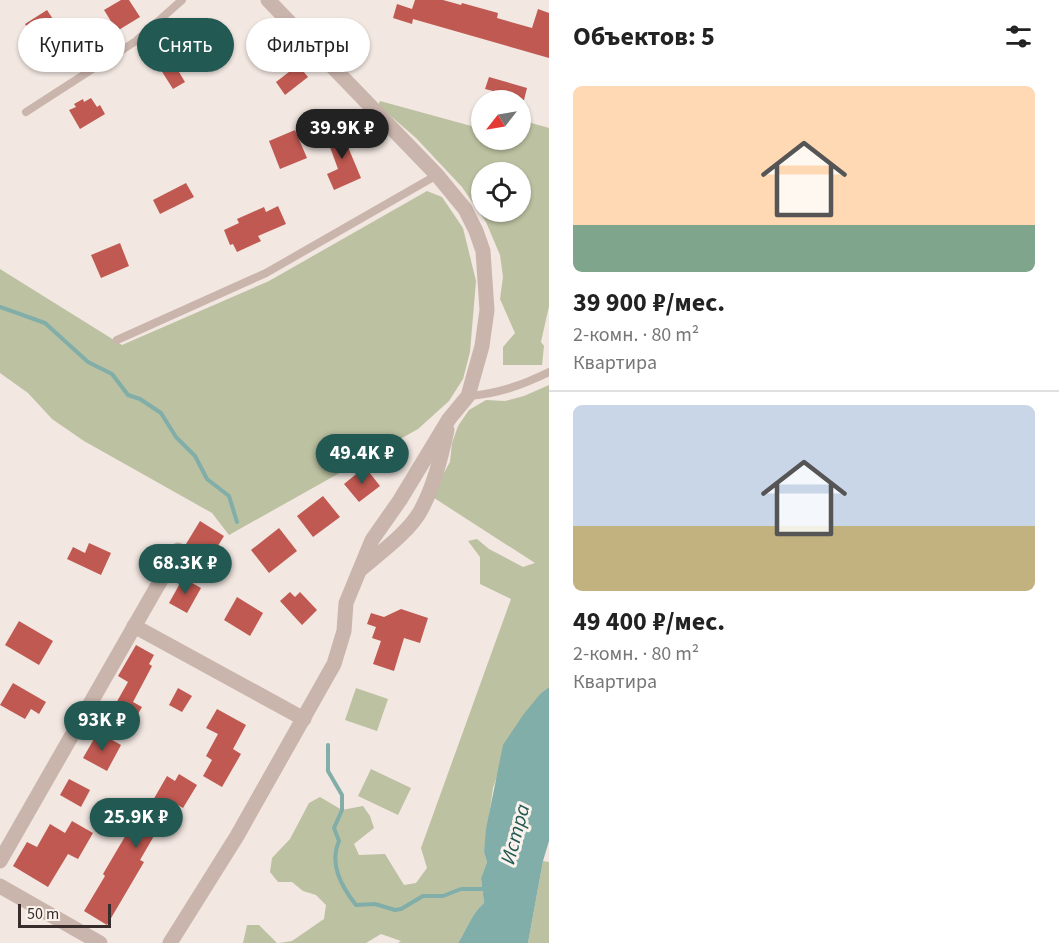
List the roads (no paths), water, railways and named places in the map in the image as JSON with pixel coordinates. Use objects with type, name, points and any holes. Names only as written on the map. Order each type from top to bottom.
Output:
[{"type":"street","points":[[170,943],[237,836],[334,664],[344,631],[346,603],[372,540],[400,500],[449,419],[468,396],[482,346],[487,310],[483,251],[465,209],[437,175],[268,0]]},
{"type":"street","points":[[359,571],[397,538],[421,511],[440,461],[449,419]]},
{"type":"street","points":[[0,861],[178,550]]},
{"type":"street","points":[[135,626],[304,719]]},
{"type":"street","points":[[0,886],[100,943]]},
{"type":"lane","points":[[26,112],[136,40],[162,20],[182,0]]},
{"type":"lane","points":[[117,340],[266,273],[437,175]]},
{"type":"lane","points":[[468,396],[490,394],[521,386],[549,372]]},
{"type":"water","name":"Истра","points":[[549,687],[549,841],[543,861],[528,943],[458,943],[473,916],[484,903],[481,878],[487,862],[484,852],[486,829],[503,745],[523,715]]},
{"type":"waterway","points":[[0,307],[45,323],[88,362],[112,374],[128,395],[140,399],[161,413],[176,437],[195,456],[207,479],[229,496],[237,522]]},
{"type":"waterway","points":[[328,745],[328,771],[342,795],[342,810],[334,828],[339,841],[335,858],[336,866],[341,882],[356,905],[375,904],[395,910],[423,896],[443,896],[461,889],[483,889],[487,886]]}]
